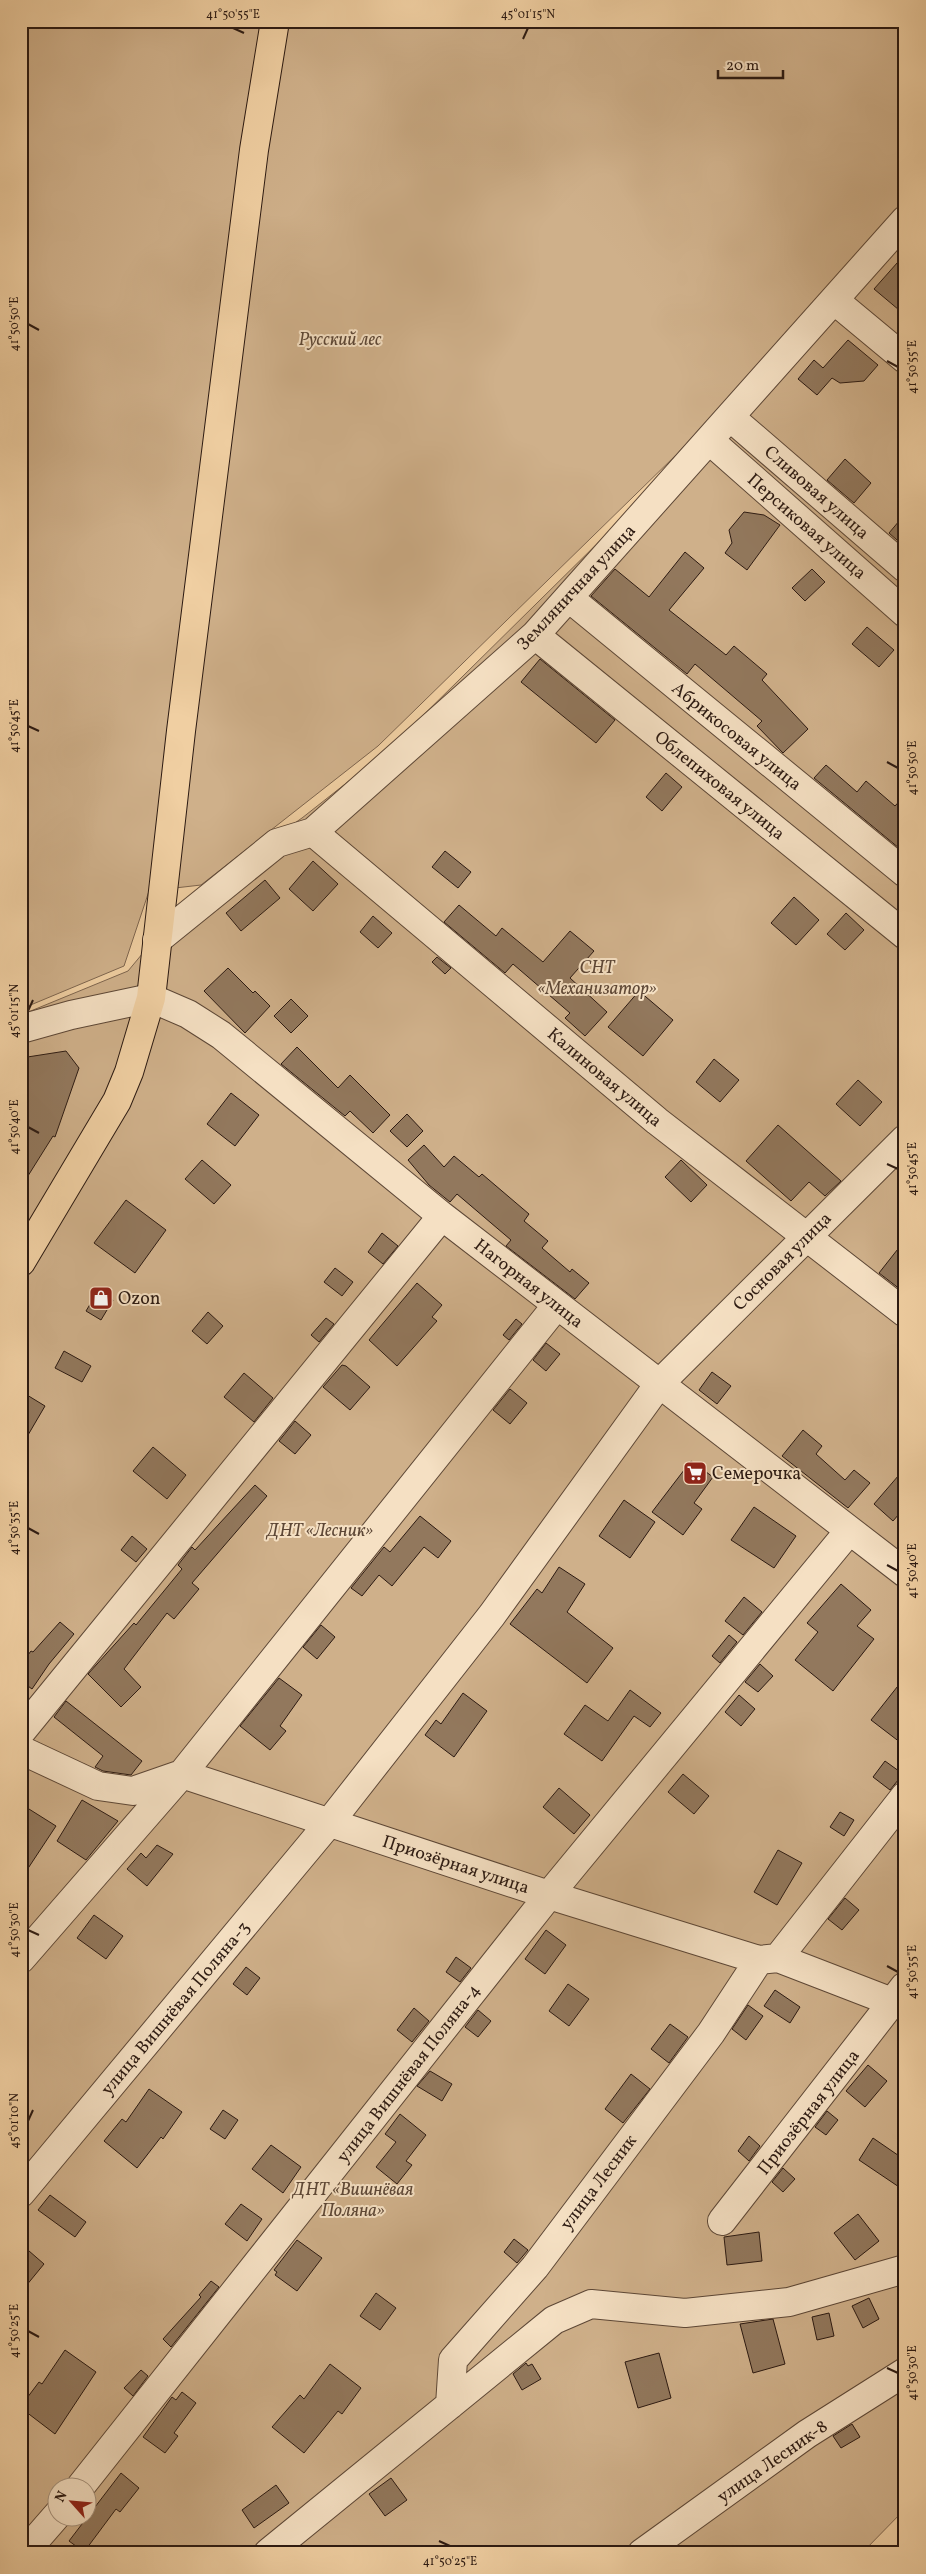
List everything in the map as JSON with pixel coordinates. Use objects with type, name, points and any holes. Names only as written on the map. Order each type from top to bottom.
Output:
[{"type":"main road","points":[[21,1262],[117,1102],[129,1072],[151,998],[183,711],[254,150],[275,21]]},
{"type":"street","name":"Земляничная улица","points":[[157,940],[277,843],[313,832],[535,636],[905,220]]},
{"type":"street","points":[[834,300],[905,359]]},
{"type":"street","name":"Сливовая улица","points":[[730,416],[905,568]]},
{"type":"street","name":"Персиковая улица","points":[[709,440],[905,612]]},
{"type":"street","name":"Абрикосовая улица","points":[[568,598],[905,873]]},
{"type":"street","name":"Облепиховая улица","points":[[535,636],[905,935]]},
{"type":"street","name":"Калиновая улица","points":[[313,832],[657,1121],[905,1313]]},
{"type":"street","points":[[21,1028],[71,1014],[151,998]]},
{"type":"street","name":"Нагорная улица","points":[[151,998],[188,1014],[221,1034],[442,1216],[905,1573]]},
{"type":"street","name":"Сосновая улица","points":[[329,1823],[492,1615],[659,1384],[905,1139]]},
{"type":"street","points":[[21,1732],[442,1216]]},
{"type":"street","points":[[21,1959],[182,1774],[557,1306]]},
{"type":"street","name":"улица Вишнёвая Поляна-4","points":[[89,2476],[549,1895],[849,1531]]},
{"type":"street","points":[[21,1750],[98,1786],[133,1791],[182,1774]]},
{"type":"street","name":"Приозёрная улица","points":[[182,1774],[549,1895],[901,1998],[722,2221]]},
{"type":"street","name":"улица Лесник","points":[[450,2405],[453,2360],[535,2266],[768,1959],[905,1796]]},
{"type":"street","name":"улица Вишнёвая Поляна-3","points":[[21,2194],[329,1823]]},
{"type":"street","points":[[268,2553],[554,2320],[591,2304],[685,2313],[789,2302],[905,2269]]},
{"type":"street","name":"улица Лесник-8","points":[[642,2553],[807,2434],[905,2372]]},
{"type":"street","points":[[24,2553],[48,2525]]},
{"type":"green space","name":"Русский лес","points":[[21,21],[905,21],[905,203],[677,454],[378,746],[201,885],[149,891],[124,966],[21,1009]]},
{"type":"green space","points":[[905,211],[905,2509],[862,2553],[21,2553],[21,1015],[128,971],[192,894],[302,818],[387,751],[687,455]]},
{"type":"building","points":[[905,254],[905,315],[874,289]]},
{"type":"building","points":[[848,340],[878,365],[864,381],[840,383],[832,378],[817,395],[798,379],[814,360],[823,368]]},
{"type":"building","points":[[845,459],[871,483],[854,503],[827,480]]},
{"type":"building","points":[[744,512],[764,515],[780,525],[747,570],[725,553],[732,543],[729,530]]},
{"type":"building","points":[[905,514],[905,547],[889,533]]},
{"type":"building","points":[[685,552],[704,568],[669,610],[726,655],[734,646],[767,674],[762,680],[808,729],[783,753],[757,726],[762,721],[695,664],[687,674],[591,596],[615,569],[649,597]]},
{"type":"building","points":[[812,569],[825,582],[805,601],[792,588]]},
{"type":"building","points":[[867,627],[894,650],[879,667],[852,644]]},
{"type":"building","points":[[540,659],[615,720],[596,743],[521,682]]},
{"type":"building","points":[[826,765],[857,792],[866,781],[895,806],[905,795],[905,853],[814,778]]},
{"type":"building","points":[[666,773],[682,787],[662,811],[646,797]]},
{"type":"building","points":[[445,851],[471,872],[458,888],[432,867]]},
{"type":"building","points":[[313,861],[338,884],[313,911],[289,889]]},
{"type":"building","points":[[265,880],[280,898],[241,931],[226,913]]},
{"type":"building","points":[[794,897],[819,920],[796,945],[771,923]]},
{"type":"building","points":[[459,905],[496,936],[502,928],[543,962],[570,931],[594,951],[570,978],[607,1012],[585,1036],[565,1018],[570,1013],[513,964],[505,973],[444,922]]},
{"type":"building","points":[[846,913],[864,930],[845,950],[827,934]]},
{"type":"building","points":[[373,916],[392,933],[378,948],[360,932]]},
{"type":"building","points":[[437,957],[451,968],[445,974],[432,962]]},
{"type":"building","points":[[228,968],[253,993],[255,991],[270,1006],[245,1033],[204,991]]},
{"type":"building","points":[[639,991],[673,1020],[643,1056],[608,1027]]},
{"type":"building","points":[[291,999],[308,1016],[291,1033],[274,1016]]},
{"type":"building","points":[[297,1047],[338,1088],[350,1075],[390,1115],[373,1133],[350,1111],[345,1116],[281,1064]]},
{"type":"building","points":[[66,1051],[79,1068],[55,1137],[53,1136],[21,1187],[21,1058]]},
{"type":"building","points":[[714,1059],[739,1080],[720,1102],[696,1082]]},
{"type":"building","points":[[858,1080],[882,1102],[860,1126],[836,1104]]},
{"type":"building","points":[[231,1093],[259,1115],[235,1146],[207,1124]]},
{"type":"building","points":[[407,1114],[423,1131],[407,1147],[390,1131]]},
{"type":"building","points":[[778,1125],[841,1181],[825,1196],[809,1182],[791,1201],[746,1161]]},
{"type":"building","points":[[424,1145],[444,1167],[454,1156],[479,1177],[482,1174],[529,1214],[524,1221],[548,1241],[542,1248],[570,1272],[572,1269],[589,1283],[575,1299],[506,1246],[511,1240],[457,1194],[450,1202],[429,1185],[408,1160]]},
{"type":"building","points":[[202,1160],[231,1185],[214,1204],[185,1179]]},
{"type":"building","points":[[681,1160],[707,1185],[691,1202],[665,1177]]},
{"type":"building","points":[[126,1200],[166,1230],[135,1273],[94,1243]]},
{"type":"building","points":[[382,1233],[398,1246],[383,1264],[368,1252]]},
{"type":"building","points":[[905,1240],[905,1293],[879,1273]]},
{"type":"building","points":[[335,1268],[353,1282],[342,1296],[324,1282]]},
{"type":"building","points":[[417,1283],[442,1305],[432,1317],[437,1321],[397,1366],[369,1340]]},
{"type":"building","points":[[98,1291],[113,1300],[101,1320],[86,1311]]},
{"type":"building","points":[[208,1312],[223,1326],[207,1344],[192,1331]]},
{"type":"building","points":[[326,1318],[334,1324],[319,1342],[311,1335]]},
{"type":"building","points":[[516,1319],[522,1324],[509,1340],[503,1335]]},
{"type":"building","points":[[546,1343],[560,1354],[546,1371],[533,1360]]},
{"type":"building","points":[[64,1351],[91,1366],[82,1382],[55,1368]]},
{"type":"building","points":[[342,1365],[346,1366],[370,1387],[350,1410],[323,1387]]},
{"type":"building","points":[[712,1372],[731,1386],[717,1404],[699,1390]]},
{"type":"building","points":[[244,1373],[273,1398],[254,1422],[224,1397]]},
{"type":"building","points":[[510,1389],[527,1403],[510,1424],[493,1410]]},
{"type":"building","points":[[27,1395],[45,1406],[21,1447],[21,1405]]},
{"type":"building","points":[[295,1421],[311,1435],[295,1454],[279,1441]]},
{"type":"building","points":[[803,1430],[822,1446],[816,1454],[845,1480],[854,1470],[870,1483],[848,1508],[782,1456]]},
{"type":"building","points":[[153,1447],[186,1475],[167,1499],[133,1471]]},
{"type":"building","points":[[691,1461],[713,1477],[694,1503],[702,1509],[683,1535],[652,1512]]},
{"type":"building","points":[[905,1468],[905,1507],[893,1521],[874,1504]]},
{"type":"building","points":[[255,1485],[267,1496],[192,1583],[199,1589],[174,1619],[167,1613],[124,1669],[141,1687],[121,1707],[88,1674],[134,1623],[136,1625],[182,1569],[178,1565],[192,1547],[195,1550]]},
{"type":"building","points":[[624,1500],[655,1522],[630,1558],[599,1536]]},
{"type":"building","points":[[754,1507],[796,1536],[774,1568],[731,1540]]},
{"type":"building","points":[[420,1516],[451,1541],[438,1558],[424,1547],[392,1586],[379,1575],[362,1596],[351,1588],[384,1547],[390,1552]]},
{"type":"building","points":[[132,1536],[147,1549],[136,1562],[121,1550]]},
{"type":"building","points":[[559,1567],[585,1584],[567,1612],[613,1648],[587,1683],[510,1624],[537,1589],[542,1593]]},
{"type":"building","points":[[841,1584],[871,1610],[857,1626],[874,1639],[833,1691],[795,1660],[818,1632],[807,1623]]},
{"type":"building","points":[[744,1597],[762,1612],[743,1635],[725,1621]]},
{"type":"building","points":[[60,1622],[74,1634],[49,1664],[32,1689],[21,1681],[21,1664],[31,1651],[33,1652]]},
{"type":"building","points":[[321,1625],[335,1637],[317,1659],[303,1647]]},
{"type":"building","points":[[729,1635],[737,1642],[720,1663],[712,1656]]},
{"type":"building","points":[[760,1664],[773,1676],[758,1692],[745,1682]]},
{"type":"building","points":[[905,1677],[905,1746],[871,1720]]},
{"type":"building","points":[[279,1678],[302,1695],[280,1726],[286,1731],[270,1750],[240,1726]]},
{"type":"building","points":[[630,1690],[661,1713],[650,1727],[634,1716],[602,1761],[564,1734],[585,1705],[608,1721]]},
{"type":"building","points":[[463,1693],[487,1711],[454,1757],[425,1735],[436,1720],[441,1724]]},
{"type":"building","points":[[739,1695],[755,1709],[741,1726],[725,1712]]},
{"type":"building","points":[[66,1701],[142,1761],[131,1775],[103,1771],[95,1767],[103,1756],[54,1717]]},
{"type":"building","points":[[885,1761],[903,1774],[890,1790],[873,1777]]},
{"type":"building","points":[[683,1774],[709,1796],[694,1814],[668,1792]]},
{"type":"building","points":[[559,1788],[590,1815],[574,1834],[543,1807]]},
{"type":"building","points":[[82,1800],[118,1821],[86,1860],[57,1841]]},
{"type":"building","points":[[21,1804],[56,1826],[21,1879]]},
{"type":"building","points":[[840,1812],[854,1820],[844,1836],[830,1827]]},
{"type":"building","points":[[157,1845],[173,1854],[147,1886],[127,1869],[141,1853],[146,1858]]},
{"type":"building","points":[[778,1850],[802,1863],[777,1905],[754,1892]]},
{"type":"building","points":[[845,1898],[859,1910],[842,1930],[828,1919]]},
{"type":"building","points":[[94,1915],[123,1936],[106,1959],[77,1938]]},
{"type":"building","points":[[546,1930],[566,1945],[545,1974],[525,1959]]},
{"type":"building","points":[[456,1957],[471,1968],[460,1982],[446,1972]]},
{"type":"building","points":[[246,1967],[260,1978],[247,1995],[233,1984]]},
{"type":"building","points":[[568,1984],[589,1999],[569,2026],[549,2011]]},
{"type":"building","points":[[775,1990],[800,2007],[790,2023],[764,2006]]},
{"type":"building","points":[[748,2005],[763,2016],[746,2040],[732,2029]]},
{"type":"building","points":[[414,2008],[429,2021],[412,2042],[397,2030]]},
{"type":"building","points":[[478,2010],[491,2021],[478,2037],[465,2027]]},
{"type":"building","points":[[670,2024],[688,2037],[669,2063],[651,2049]]},
{"type":"building","points":[[868,2065],[887,2081],[865,2107],[846,2091]]},
{"type":"building","points":[[430,2071],[452,2084],[442,2101],[417,2086]]},
{"type":"building","points":[[631,2074],[650,2089],[623,2123],[605,2109]]},
{"type":"building","points":[[149,2089],[182,2112],[163,2139],[161,2137],[137,2168],[104,2141],[122,2119],[126,2122]]},
{"type":"building","points":[[223,2110],[238,2120],[225,2139],[210,2129]]},
{"type":"building","points":[[827,2111],[838,2120],[826,2135],[815,2127]]},
{"type":"building","points":[[400,2114],[426,2135],[406,2161],[412,2165],[397,2184],[376,2167],[396,2142],[385,2134]]},
{"type":"building","points":[[749,2136],[760,2146],[749,2161],[738,2151]]},
{"type":"building","points":[[873,2138],[905,2160],[905,2191],[859,2160]]},
{"type":"building","points":[[271,2145],[301,2167],[283,2193],[252,2169]]},
{"type":"building","points":[[783,2168],[795,2179],[783,2192],[772,2182]]},
{"type":"building","points":[[50,2195],[86,2222],[75,2237],[38,2210]]},
{"type":"building","points":[[241,2204],[262,2219],[247,2241],[225,2224]]},
{"type":"building","points":[[858,2214],[879,2241],[855,2260],[834,2233]]},
{"type":"building","points":[[759,2232],[762,2261],[727,2265],[724,2237]]},
{"type":"building","points":[[514,2239],[528,2250],[517,2263],[504,2252]]},
{"type":"building","points":[[297,2240],[322,2258],[297,2291],[275,2275],[277,2272],[274,2270]]},
{"type":"building","points":[[21,2244],[44,2264],[21,2292]]},
{"type":"building","points":[[211,2281],[219,2287],[171,2347],[163,2339],[201,2297],[199,2295]]},
{"type":"building","points":[[376,2293],[396,2308],[380,2330],[360,2316]]},
{"type":"building","points":[[869,2298],[879,2319],[863,2328],[852,2306]]},
{"type":"building","points":[[829,2313],[834,2336],[817,2340],[812,2317]]},
{"type":"building","points":[[773,2319],[785,2364],[753,2373],[740,2324]]},
{"type":"building","points":[[65,2350],[96,2372],[55,2434],[21,2408],[21,2406],[39,2382],[42,2384]]},
{"type":"building","points":[[659,2353],[671,2398],[638,2408],[625,2362]]},
{"type":"building","points":[[526,2363],[528,2366],[532,2364],[541,2379],[522,2390],[513,2374]]},
{"type":"building","points":[[330,2364],[361,2388],[342,2414],[338,2411],[304,2453],[272,2427],[300,2395],[304,2399]]},
{"type":"building","points":[[141,2370],[148,2376],[133,2396],[124,2388]]},
{"type":"building","points":[[182,2392],[196,2403],[174,2433],[178,2436],[165,2453],[143,2437],[172,2397],[176,2400]]},
{"type":"building","points":[[852,2424],[860,2437],[841,2448],[833,2436]]},
{"type":"building","points":[[121,2473],[139,2488],[120,2512],[116,2509],[84,2552],[69,2541],[80,2526],[98,2526],[98,2503]]},
{"type":"building","points":[[391,2478],[407,2500],[385,2516],[369,2494]]},
{"type":"building","points":[[276,2485],[289,2503],[254,2528],[242,2510]]},
{"type":"place","name":"Ozon","points":[[101,1298]]},
{"type":"place","name":"Семерочка","points":[[695,1473]]},
{"type":"park label","name":"СНТ «Механизатор»","points":[[597,978]]},
{"type":"park label","name":"ДНТ «Лесник»","points":[[320,1530]]},
{"type":"park label","name":"ДНТ «Вишнёвая Поляна»","points":[[353,2199]]}]
